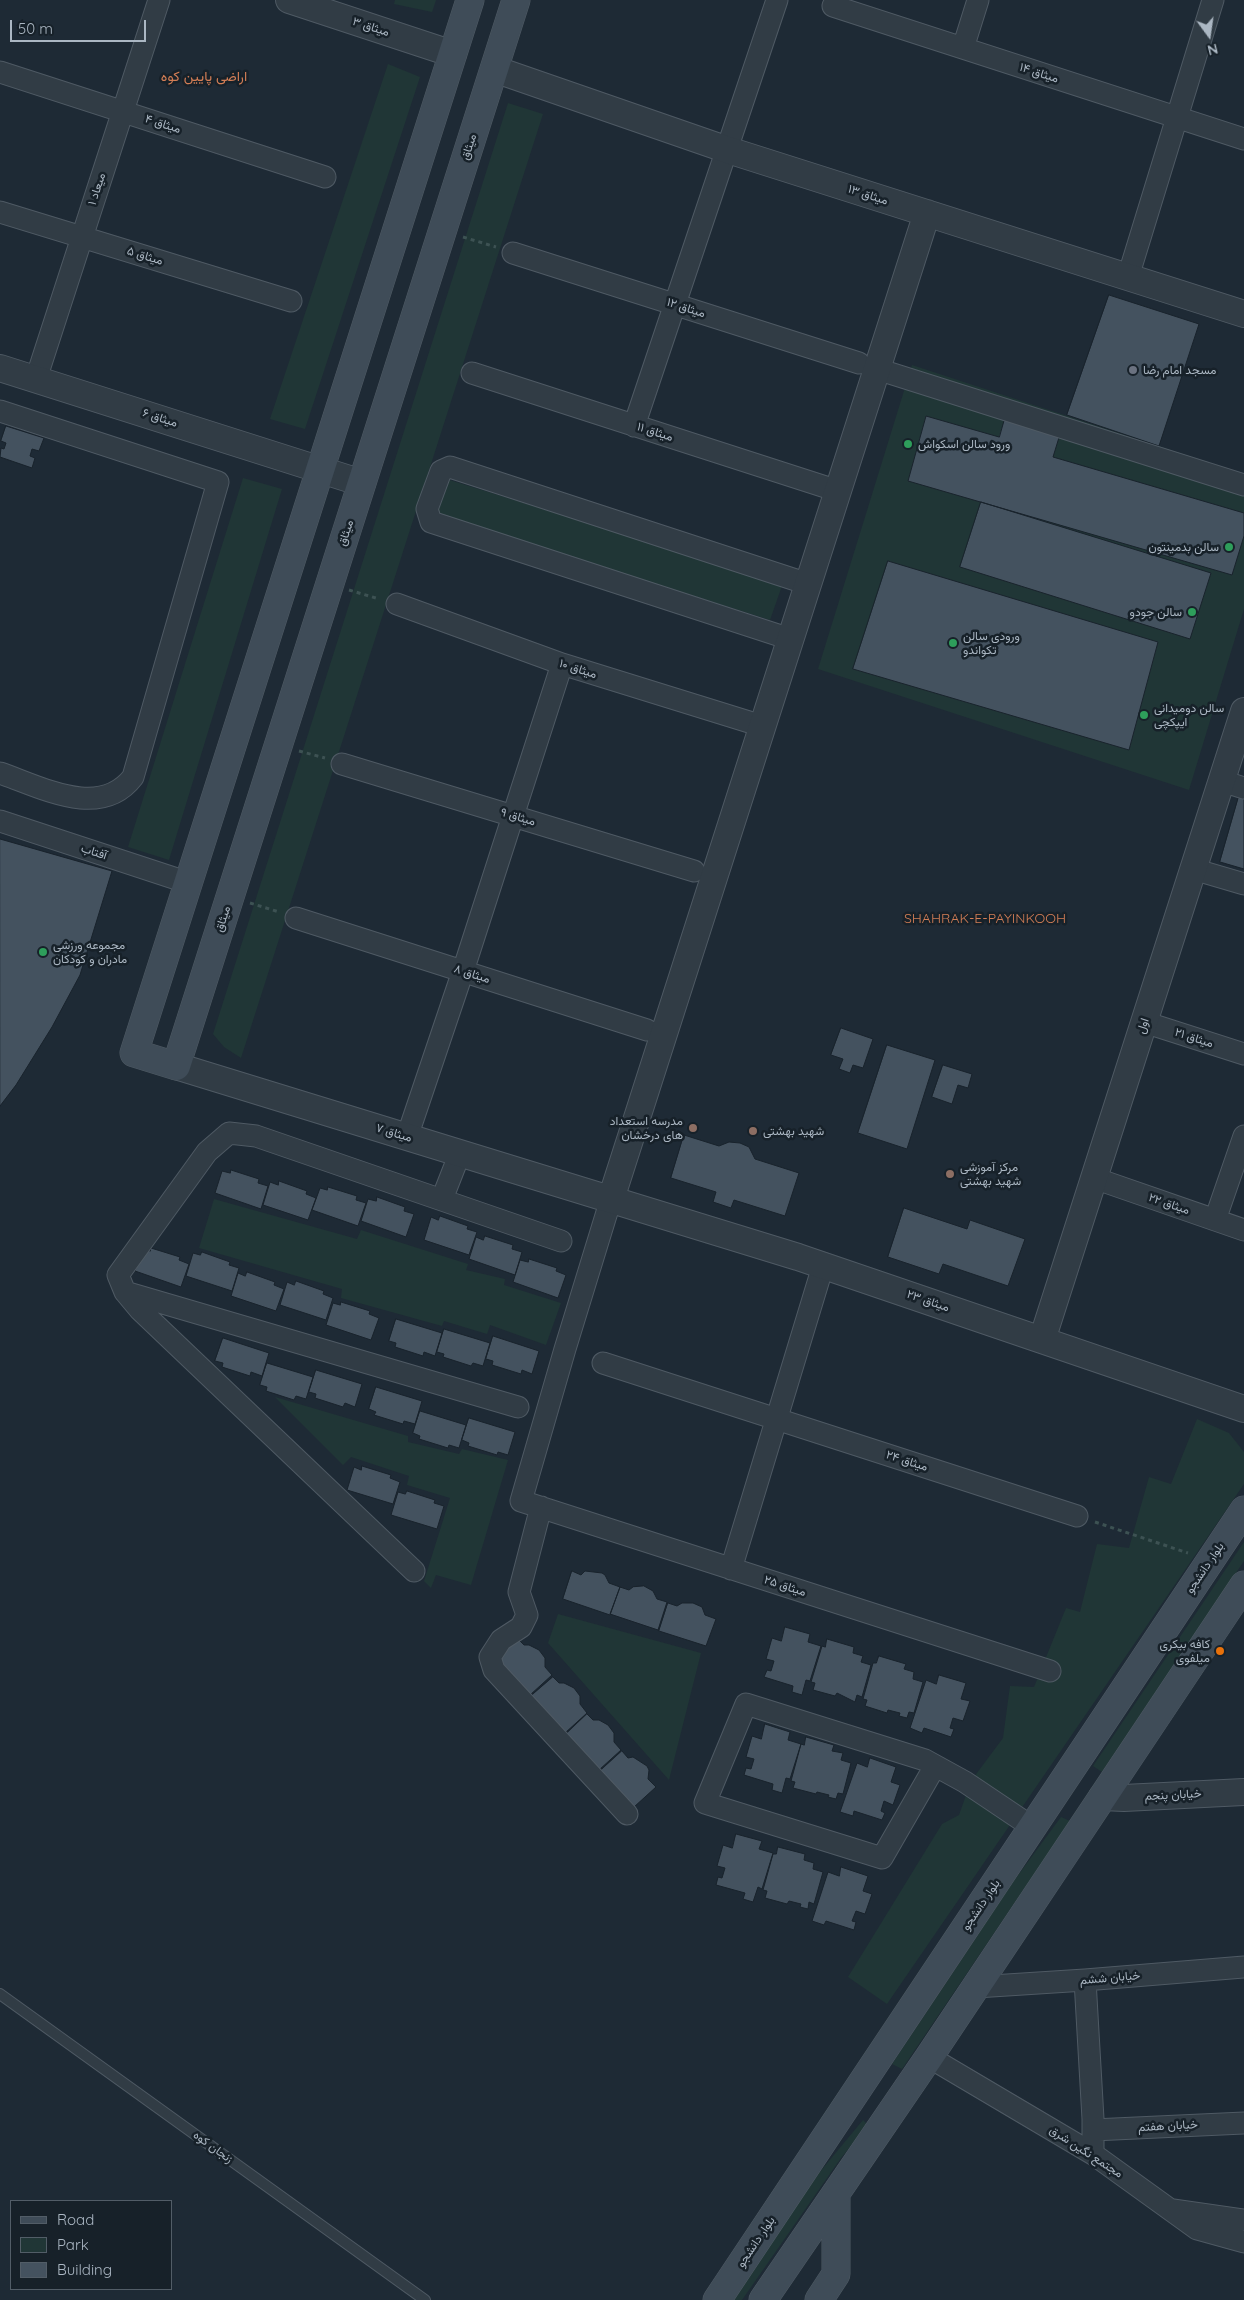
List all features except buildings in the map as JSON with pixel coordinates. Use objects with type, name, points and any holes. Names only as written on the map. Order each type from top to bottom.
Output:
[{"type":"main road","points":[[176,1066],[134,1053],[470,0]]},
{"type":"main road","name":"میثاق","points":[[176,1066],[516,0]]},
{"type":"main road","points":[[453,54],[494,69]]},
{"type":"main road","name":"بلوار دانشجو","points":[[717,2300],[1244,1510]]},
{"type":"main road","points":[[763,2300],[929,2057],[1102,1797],[1239,1602]]},
{"type":"main road","points":[[1066,1777],[1102,1797]]},
{"type":"main road","points":[[857,2091],[891,2112]]},
{"type":"main road","points":[[819,2300],[836,2274],[836,2193]]},
{"type":"street","name":"میعاد ۱","points":[[36,378],[159,0]]},
{"type":"street","name":"میثاق ۳","points":[[289,0],[453,54]]},
{"type":"street","points":[[634,426],[777,0]]},
{"type":"street","points":[[962,48],[978,0]]},
{"type":"street","points":[[1128,277],[1214,0]]},
{"type":"street","name":"میثاق ۱۴","points":[[833,6],[1244,139]]},
{"type":"street","name":"میثاق ۱۳","points":[[494,69],[728,150],[1244,314]]},
{"type":"street","name":"میثاق ۴","points":[[0,72],[325,177]]},
{"type":"street","name":"میثاق ۵","points":[[0,212],[290,301]]},
{"type":"street","points":[[627,1814],[494,1670],[490,1657],[501,1640],[521,1627],[527,1615],[519,1592],[531,1504],[565,1349],[611,1199],[838,491],[868,366],[927,214]]},
{"type":"street","name":"میثاق ۱۲","points":[[513,253],[1244,486]]},
{"type":"street","name":"میثاق ۶","points":[[0,368],[362,483]]},
{"type":"street","name":"میثاق ۱۱","points":[[472,373],[838,491]]},
{"type":"street","points":[[0,411],[218,482],[133,777],[129,783],[108,797],[89,799],[66,796],[0,773]]},
{"type":"street","points":[[790,639],[431,522],[427,509],[441,471],[450,467],[808,584]]},
{"type":"street","name":"میثاق ۱۰","points":[[396,604],[562,664],[762,726]]},
{"type":"street","points":[[407,1137],[463,971],[562,664]]},
{"type":"street","name":"اول","points":[[1042,1340],[1193,869],[1233,785],[1243,717]]},
{"type":"street","name":"میثاق ۹","points":[[342,764],[694,871]]},
{"type":"street","name":"آفتاب","points":[[0,821],[189,883]]},
{"type":"street","points":[[1193,869],[1244,884]]},
{"type":"street","name":"میثاق ۸","points":[[296,918],[647,1030]]},
{"type":"street","name":"میثاق ۲۱","points":[[1144,1022],[1244,1054]]},
{"type":"street","name":"میثاق ۷","points":[[176,1066],[611,1199]]},
{"type":"street","points":[[414,1571],[140,1310],[125,1292],[118,1275],[207,1152],[230,1134],[256,1136],[561,1241]]},
{"type":"street","points":[[1215,1220],[1244,1136]]},
{"type":"street","points":[[442,1199],[460,1153]]},
{"type":"street","name":"میثاق ۲۲","points":[[1094,1178],[1244,1230]]},
{"type":"street","name":"میثاق ۲۳","points":[[611,1199],[823,1266],[1244,1408]]},
{"type":"street","points":[[731,1569],[823,1266]]},
{"type":"street","points":[[125,1292],[518,1407]]},
{"type":"street","name":"میثاق ۲۴","points":[[603,1363],[1077,1516]]},
{"type":"street","name":"میثاق ۲۵","points":[[531,1504],[1050,1670]]},
{"type":"street","points":[[935,1766],[882,1858],[705,1803],[746,1704],[925,1760],[965,1782],[1032,1827]]},
{"type":"street","name":"خیابان پنجم","points":[[1102,1797],[1244,1792]]},
{"type":"street","name":"خیابان ششم","points":[[976,1987],[1244,1967]]},
{"type":"street","points":[[1085,1980],[1093,2154]]},
{"type":"street","name":"مجتمع نگین شرق","points":[[929,2057],[1093,2154],[1197,2229],[1244,2242]]},
{"type":"street","name":"خیابان هفتم","points":[[1093,2130],[1244,2123]]},
{"type":"street","points":[[1170,2210],[1244,2220]]},
{"type":"lane","name":"زنجان کوه","points":[[0,1994],[425,2300]]},
{"type":"path","points":[[442,231],[513,253]]},
{"type":"path","points":[[330,584],[396,604]]},
{"type":"path","points":[[279,744],[342,764]]},
{"type":"path","points":[[230,897],[296,918]]},
{"type":"path","points":[[1077,1516],[1210,1561]]},
{"type":"green space","points":[[395,0],[436,0],[432,12],[394,4]]},
{"type":"green space","points":[[388,64],[420,77],[305,429],[270,419]]},
{"type":"green space","points":[[508,103],[543,114],[241,1058],[224,1047],[213,1034]]},
{"type":"green space","points":[[912,365],[1244,474],[1244,609],[1189,790],[818,669]]},
{"type":"green space","points":[[243,478],[282,489],[169,860],[128,847]]},
{"type":"green space","points":[[443,478],[783,583],[770,620],[438,516]]},
{"type":"green space","points":[[214,1199],[357,1239],[361,1230],[468,1264],[466,1270],[505,1279],[504,1285],[561,1303],[546,1345],[490,1325],[487,1334],[444,1321],[442,1326],[341,1298],[342,1289],[199,1248]]},
{"type":"green space","points":[[275,1397],[408,1436],[408,1442],[459,1454],[462,1449],[508,1460],[471,1585],[436,1575],[431,1588],[424,1581],[450,1498],[407,1485],[409,1476],[351,1457],[343,1465]]},
{"type":"green space","points":[[1197,1419],[1229,1433],[1244,1452],[1244,1484],[887,2004],[848,1977],[942,1824],[959,1815],[971,1781],[1003,1738],[1010,1686],[1034,1687],[1066,1608],[1080,1612],[1097,1544],[1129,1548],[1149,1477],[1171,1484]]},
{"type":"green space","points":[[1244,1542],[1244,1561],[1102,1772],[1093,1766]]},
{"type":"green space","points":[[558,1614],[701,1653],[669,1780],[548,1643]]},
{"type":"green space","points":[[1061,1817],[1070,1821],[902,2069],[892,2064],[1013,1882]]},
{"type":"green space","points":[[863,2120],[868,2125],[841,2158],[742,2300],[728,2300],[799,2197]]},
{"type":"place","name":"مسجد امام رضا","points":[[1133,370]]},
{"type":"place","name":"ورود سالن اسکواش","points":[[908,444]]},
{"type":"place","name":"سالن بدمینتون","points":[[1229,547]]},
{"type":"place","name":"سالن جودو","points":[[1192,612]]},
{"type":"place","name":"ورودی سالن تکواندو","points":[[953,643]]},
{"type":"place","name":"سالن دومیدانی ایپکچی","points":[[1144,715]]},
{"type":"place","name":"مجموعه ورزشی مادران و کودکان","points":[[43,952]]},
{"type":"place","name":"مدرسه استعداد های درخشان","points":[[693,1128]]},
{"type":"place","name":"شهید بهشتی","points":[[753,1131]]},
{"type":"place","name":"مرکز آموزشی شهید بهشتی","points":[[950,1174]]},
{"type":"place","name":"کافه بیکری میلفوی","points":[[1220,1651]]},
{"type":"district","name":"اراضی پایین کوه","points":[[204,77]]},
{"type":"district","name":"SHAHRAK-E-PAYINKOOH","points":[[985,919]]}]
